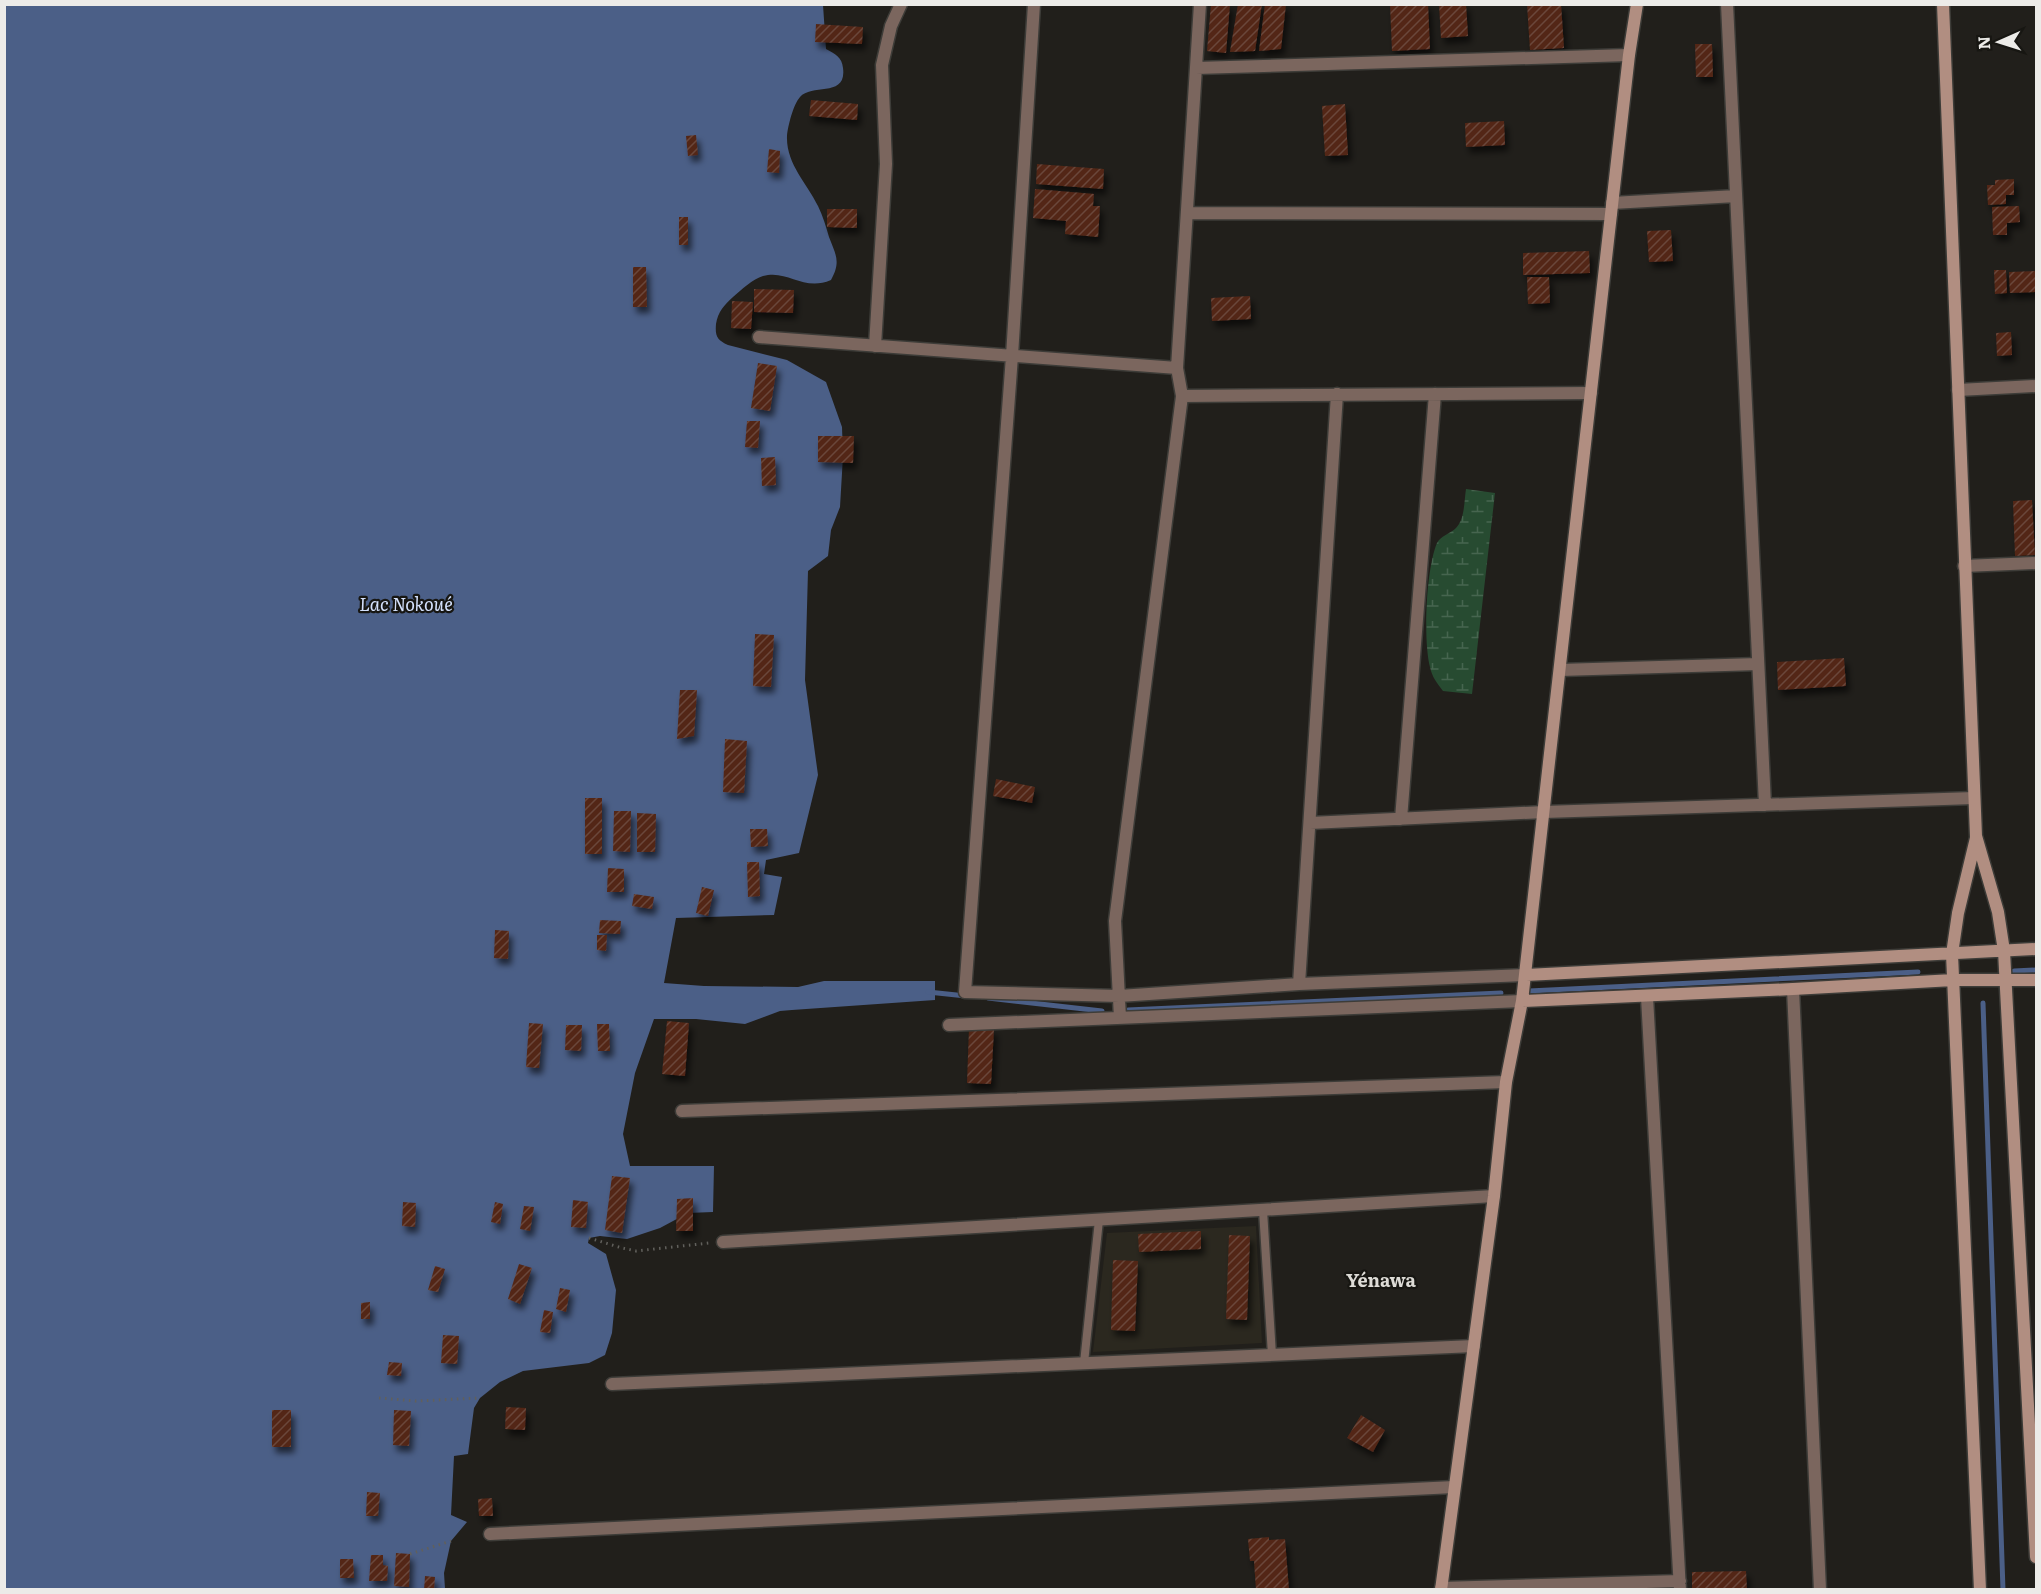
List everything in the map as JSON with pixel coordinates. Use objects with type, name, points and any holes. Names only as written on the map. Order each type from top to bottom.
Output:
[{"type":"street","points":[[875,346],[886,164],[882,65],[891,26],[901,4]]},
{"type":"street","points":[[1034,4],[1012,356],[964,992],[1119,996],[1299,984],[2037,949]]},
{"type":"street","points":[[1120,1018],[1115,921],[1182,396],[1177,368],[1200,4]]},
{"type":"street","points":[[1637,4],[1629,55],[1526,975],[1506,1082],[1494,1196],[1441,1589],[1680,1585],[1647,997]]},
{"type":"street","points":[[1727,4],[1765,805]]},
{"type":"street","points":[[1943,4],[1976,836],[1998,912],[2004,951],[2037,1557]]},
{"type":"street","points":[[1196,68],[1629,55]]},
{"type":"street","points":[[1188,213],[1612,209],[1736,196]]},
{"type":"street","points":[[759,337],[1177,368]]},
{"type":"street","points":[[1958,390],[2037,386]]},
{"type":"street","points":[[1182,396],[1591,393]]},
{"type":"street","points":[[1299,984],[1336,394]]},
{"type":"street","points":[[1401,819],[1435,394]]},
{"type":"street","points":[[1964,566],[2037,563]]},
{"type":"street","points":[[1560,670],[1758,664]]},
{"type":"street","points":[[1310,824],[1544,812],[1974,798]]},
{"type":"street","points":[[1976,836],[1958,913],[1952,954],[1980,1590]]},
{"type":"street","points":[[949,1025],[1647,997],[1953,980],[2037,980]]},
{"type":"street","points":[[1793,989],[1820,1590]]},
{"type":"street","points":[[682,1111],[1506,1082]]},
{"type":"street","points":[[723,1242],[1494,1196]]},
{"type":"street","points":[[612,1384],[1474,1346]]},
{"type":"street","points":[[490,1534],[1454,1487]]},
{"type":"lane","points":[[1263,1210],[1272,1355]]},
{"type":"lane","points":[[1084,1363],[1099,1220]]},
{"type":"path","points":[[589,1238],[636,1251],[723,1242]]},
{"type":"path","points":[[379,1398],[416,1401],[480,1398]]},
{"type":"path","points":[[410,1554],[451,1541]]},
{"type":"shaded area","points":[[1256,1226],[1262,1343],[1093,1352],[1107,1233]]},
{"type":"green space","points":[[1466,489],[1495,493],[1472,694],[1443,691],[1431,671],[1427,640],[1428,587],[1433,555],[1437,543],[1455,529],[1461,521]]},
{"type":"water","name":"Lac Nokoué","points":[[5,5],[823,5],[826,49],[837,56],[842,64],[843,77],[840,83],[828,89],[805,93],[800,97],[793,110],[787,136],[793,164],[818,206],[834,249],[837,263],[834,274],[831,280],[821,283],[804,282],[780,275],[759,277],[724,306],[716,324],[716,335],[728,345],[787,360],[826,382],[842,427],[840,507],[831,530],[828,556],[808,571],[805,680],[818,775],[799,853],[766,860],[764,874],[782,877],[774,915],[676,918],[664,983],[704,986],[798,987],[824,981],[935,981],[935,1000],[780,1011],[745,1024],[696,1019],[654,1019],[635,1073],[623,1134],[630,1166],[714,1166],[713,1212],[688,1213],[660,1228],[627,1239],[600,1236],[589,1238],[588,1243],[606,1254],[616,1290],[612,1333],[605,1355],[589,1363],[523,1371],[500,1382],[480,1398],[474,1408],[468,1454],[454,1456],[451,1515],[467,1522],[451,1541],[444,1573],[445,1589],[5,1590]]},
{"type":"building","points":[[1211,4],[1230,4],[1226,53],[1207,51]]},
{"type":"building","points":[[1238,4],[1262,4],[1255,51],[1230,52]]},
{"type":"building","points":[[1265,4],[1286,4],[1281,49],[1259,51]]},
{"type":"building","points":[[1390,4],[1428,4],[1430,49],[1392,51]]},
{"type":"building","points":[[1439,4],[1466,4],[1468,36],[1441,38]]},
{"type":"building","points":[[1527,4],[1561,4],[1564,48],[1530,50]]},
{"type":"building","points":[[816,24],[863,27],[862,44],[815,42]]},
{"type":"building","points":[[1695,44],[1712,44],[1713,77],[1696,77]]},
{"type":"building","points":[[811,100],[858,104],[857,120],[809,116]]},
{"type":"building","points":[[1345,104],[1348,155],[1325,156],[1322,106]]},
{"type":"building","points":[[1504,121],[1505,145],[1466,147],[1465,123]]},
{"type":"building","points":[[696,135],[698,155],[688,156],[686,136]]},
{"type":"building","points":[[769,149],[780,151],[779,173],[767,172]]},
{"type":"building","points":[[1037,164],[1104,169],[1103,189],[1036,184]]},
{"type":"building","points":[[2014,179],[2014,195],[2006,195],[2006,204],[1988,205],[1987,185],[1995,185],[1995,180]]},
{"type":"building","points":[[1035,189],[1094,194],[1093,206],[1100,206],[1098,237],[1065,234],[1066,221],[1033,218]]},
{"type":"building","points":[[2019,206],[2020,222],[2007,223],[2007,235],[1993,235],[1992,207]]},
{"type":"building","points":[[827,209],[857,209],[857,228],[827,227]]},
{"type":"building","points":[[679,217],[688,217],[688,245],[679,245]]},
{"type":"building","points":[[1671,230],[1673,261],[1649,262],[1647,231]]},
{"type":"building","points":[[1589,251],[1590,273],[1523,275],[1523,253]]},
{"type":"building","points":[[633,267],[646,267],[647,307],[633,307]]},
{"type":"building","points":[[1994,270],[2006,270],[2007,293],[1995,294]]},
{"type":"building","points":[[2036,271],[2036,292],[2010,293],[2009,272]]},
{"type":"building","points":[[1527,277],[1549,277],[1550,303],[1528,304]]},
{"type":"building","points":[[754,289],[794,290],[793,313],[754,312]]},
{"type":"building","points":[[1250,296],[1251,319],[1212,321],[1211,298]]},
{"type":"building","points":[[732,301],[753,302],[751,329],[731,328]]},
{"type":"building","points":[[2011,332],[2012,355],[1997,356],[1996,333]]},
{"type":"building","points":[[758,363],[777,366],[770,411],[751,408]]},
{"type":"building","points":[[747,421],[760,421],[758,448],[745,447]]},
{"type":"building","points":[[818,436],[854,436],[853,463],[818,462]]},
{"type":"building","points":[[775,457],[776,485],[762,486],[761,458]]},
{"type":"building","points":[[2032,500],[2035,555],[2015,556],[2013,501]]},
{"type":"building","points":[[755,634],[774,635],[771,687],[753,686]]},
{"type":"building","points":[[1844,658],[1846,686],[1778,690],[1777,662]]},
{"type":"building","points":[[680,690],[697,690],[694,736],[677,739]]},
{"type":"building","points":[[725,739],[747,741],[744,793],[723,792]]},
{"type":"building","points":[[996,779],[1035,787],[1032,803],[993,796]]},
{"type":"building","points":[[585,798],[602,798],[602,854],[585,854]]},
{"type":"building","points":[[614,811],[631,811],[630,852],[613,851]]},
{"type":"building","points":[[637,813],[656,814],[655,852],[637,852]]},
{"type":"building","points":[[750,829],[767,829],[768,846],[751,847]]},
{"type":"building","points":[[747,862],[759,862],[760,896],[748,897]]},
{"type":"building","points":[[608,868],[624,869],[624,892],[607,892]]},
{"type":"building","points":[[702,887],[714,890],[708,916],[696,913]]},
{"type":"building","points":[[634,894],[654,897],[652,909],[632,906]]},
{"type":"building","points":[[600,920],[621,921],[620,934],[599,933]]},
{"type":"building","points":[[495,930],[509,931],[508,959],[494,958]]},
{"type":"building","points":[[597,935],[607,935],[606,951],[597,950]]},
{"type":"building","points":[[667,1021],[689,1023],[685,1076],[662,1074]]},
{"type":"building","points":[[529,1023],[543,1024],[539,1068],[526,1067]]},
{"type":"building","points":[[597,1024],[609,1024],[610,1051],[598,1051]]},
{"type":"building","points":[[566,1025],[582,1025],[581,1051],[565,1050]]},
{"type":"building","points":[[969,1028],[994,1029],[991,1084],[967,1083]]},
{"type":"building","points":[[612,1176],[630,1178],[622,1233],[605,1230]]},
{"type":"building","points":[[693,1198],[693,1231],[676,1231],[677,1199]]},
{"type":"building","points":[[573,1200],[588,1202],[586,1228],[571,1227]]},
{"type":"building","points":[[403,1202],[416,1203],[415,1227],[402,1226]]},
{"type":"building","points":[[495,1202],[503,1204],[500,1224],[491,1222]]},
{"type":"building","points":[[524,1206],[534,1207],[530,1231],[520,1229]]},
{"type":"building","points":[[1201,1231],[1201,1249],[1139,1252],[1138,1234]]},
{"type":"building","points":[[1229,1235],[1250,1236],[1247,1320],[1226,1319]]},
{"type":"building","points":[[1113,1260],[1138,1261],[1135,1331],[1111,1330]]},
{"type":"building","points":[[519,1264],[532,1268],[520,1304],[508,1299]]},
{"type":"building","points":[[435,1266],[445,1269],[438,1292],[428,1290]]},
{"type":"building","points":[[560,1288],[570,1290],[566,1312],[556,1309]]},
{"type":"building","points":[[370,1302],[370,1319],[361,1319],[361,1303]]},
{"type":"building","points":[[544,1310],[553,1312],[550,1333],[540,1332]]},
{"type":"building","points":[[443,1335],[459,1336],[457,1364],[441,1363]]},
{"type":"building","points":[[389,1362],[402,1363],[401,1376],[387,1375]]},
{"type":"building","points":[[506,1407],[526,1408],[525,1430],[505,1429]]},
{"type":"building","points":[[272,1410],[291,1410],[291,1447],[272,1447]]},
{"type":"building","points":[[394,1410],[411,1411],[409,1446],[393,1445]]},
{"type":"building","points":[[1361,1415],[1385,1430],[1373,1452],[1347,1438]]},
{"type":"building","points":[[367,1492],[380,1493],[378,1516],[366,1516]]},
{"type":"building","points":[[492,1498],[493,1516],[479,1516],[478,1499]]},
{"type":"building","points":[[1269,1537],[1269,1540],[1285,1539],[1289,1590],[1256,1590],[1254,1561],[1250,1561],[1248,1539]]},
{"type":"building","points":[[396,1553],[410,1554],[409,1587],[394,1586]]},
{"type":"building","points":[[371,1555],[383,1555],[383,1565],[388,1566],[387,1581],[369,1581]]},
{"type":"building","points":[[340,1559],[353,1559],[354,1578],[340,1578]]},
{"type":"building","points":[[1746,1571],[1747,1590],[1692,1590],[1692,1572]]},
{"type":"building","points":[[425,1576],[435,1577],[434,1590],[424,1590]]},
{"type":"waterway","points":[[2014,971],[2036,970]]},
{"type":"waterway","points":[[1529,991],[1918,972]]},
{"type":"waterway","points":[[928,992],[966,996]]},
{"type":"waterway","points":[[1128,1010],[1501,993]]},
{"type":"waterway","points":[[988,998],[1102,1011]]},
{"type":"waterway","points":[[1983,1003],[2003,1590]]},
{"type":"district","name":"Yénawa","points":[[1381,1281]]}]
